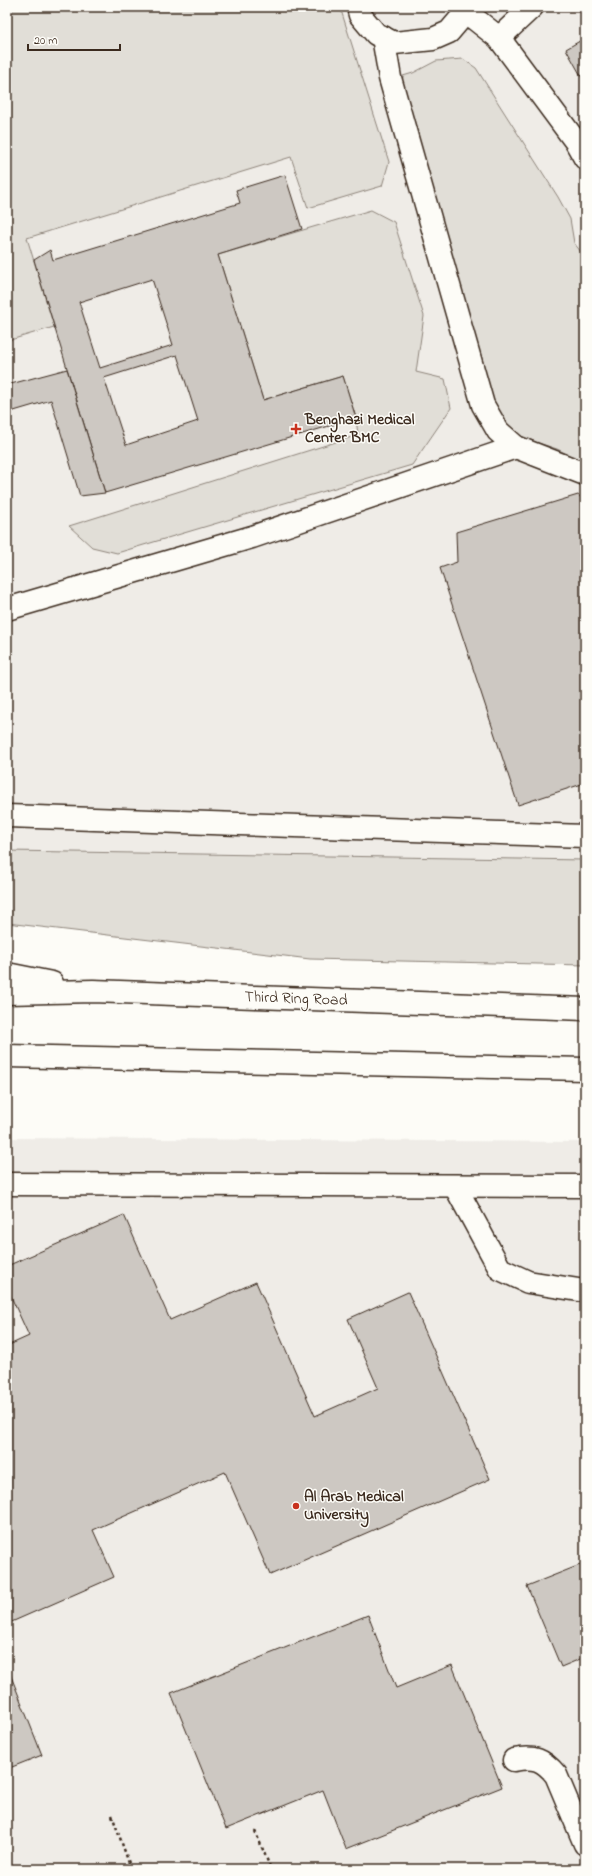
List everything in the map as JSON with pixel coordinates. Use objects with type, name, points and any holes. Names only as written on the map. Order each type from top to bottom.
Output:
[{"type":"main road","points":[[358,7],[360,15],[376,34],[394,42],[433,40],[449,32],[466,10],[499,38],[576,142],[585,158]]},
{"type":"main road","points":[[499,38],[532,7]]},
{"type":"main road","points":[[383,37],[390,78],[483,405],[498,431],[516,446],[585,474]]},
{"type":"main road","points":[[7,609],[252,537],[516,446]]},
{"type":"main road","points":[[7,816],[585,836]]},
{"type":"main road","points":[[7,974],[92,992]]},
{"type":"main road","name":"Third Ring Road","points":[[7,993],[92,992],[585,1009]]},
{"type":"main road","points":[[7,1056],[585,1069]]},
{"type":"main road","points":[[7,1184],[585,1186]]},
{"type":"main road","points":[[455,1186],[500,1269],[528,1282],[585,1291]]},
{"type":"main road","points":[[514,1760],[526,1757],[538,1759],[549,1765],[556,1775],[585,1844]]},
{"type":"path","points":[[112,1815],[131,1869]]},
{"type":"path","points":[[255,1831],[270,1869]]},
{"type":"shaded area","name":"Benghazi Medical Center BMC","points":[[7,7],[585,7],[585,860],[7,852]]},
{"type":"shaded area","points":[[7,7],[340,7],[389,162],[382,186],[308,208],[291,157],[27,238],[54,327],[7,341]]},
{"type":"shaded area","points":[[463,59],[476,68],[558,197],[570,219],[574,243],[585,257],[585,463],[557,449],[510,434],[495,412],[401,97],[403,76],[413,73],[436,61]]},
{"type":"shaded area","points":[[371,210],[394,222],[424,316],[416,372],[445,379],[451,408],[412,465],[117,553],[92,547],[69,526],[358,435],[356,418],[343,376],[263,400],[218,255]]},
{"type":"shaded area","points":[[7,851],[585,860],[585,965],[310,959],[7,923]]},
{"type":"shaded area","name":"Al Arab Medical University","points":[[7,1138],[585,1142],[585,1869],[7,1869]]},
{"type":"building","points":[[585,38],[585,83],[566,49]]},
{"type":"building","points":[[285,175],[302,229],[218,255],[263,400],[343,376],[356,418],[105,493],[34,260],[50,250],[53,260],[240,203],[236,190]],"holes":[[[152,279],[173,345],[100,368],[79,302]],[[177,355],[198,421],[126,445],[104,378]]]},
{"type":"building","points":[[67,369],[105,493],[80,496],[51,400],[7,413],[7,385]]},
{"type":"building","points":[[578,495],[585,500],[585,783],[518,805],[440,568],[457,562],[456,532]]},
{"type":"building","points":[[124,1215],[170,1320],[256,1282],[315,1416],[378,1388],[348,1319],[408,1292],[490,1479],[270,1575],[225,1472],[93,1530],[114,1577],[7,1624],[7,1346],[29,1336],[7,1288],[7,1266]]},
{"type":"building","points":[[585,1563],[585,1657],[561,1667],[527,1586]]},
{"type":"building","points":[[368,1615],[396,1688],[452,1665],[502,1787],[346,1849],[323,1790],[226,1829],[171,1693]]},
{"type":"building","points":[[7,1666],[42,1755],[7,1769]]},
{"type":"place","name":"Benghazi Medical Center BMC","points":[[296,429]]},
{"type":"place","name":"Al Arab Medical University","points":[[296,1506]]}]
